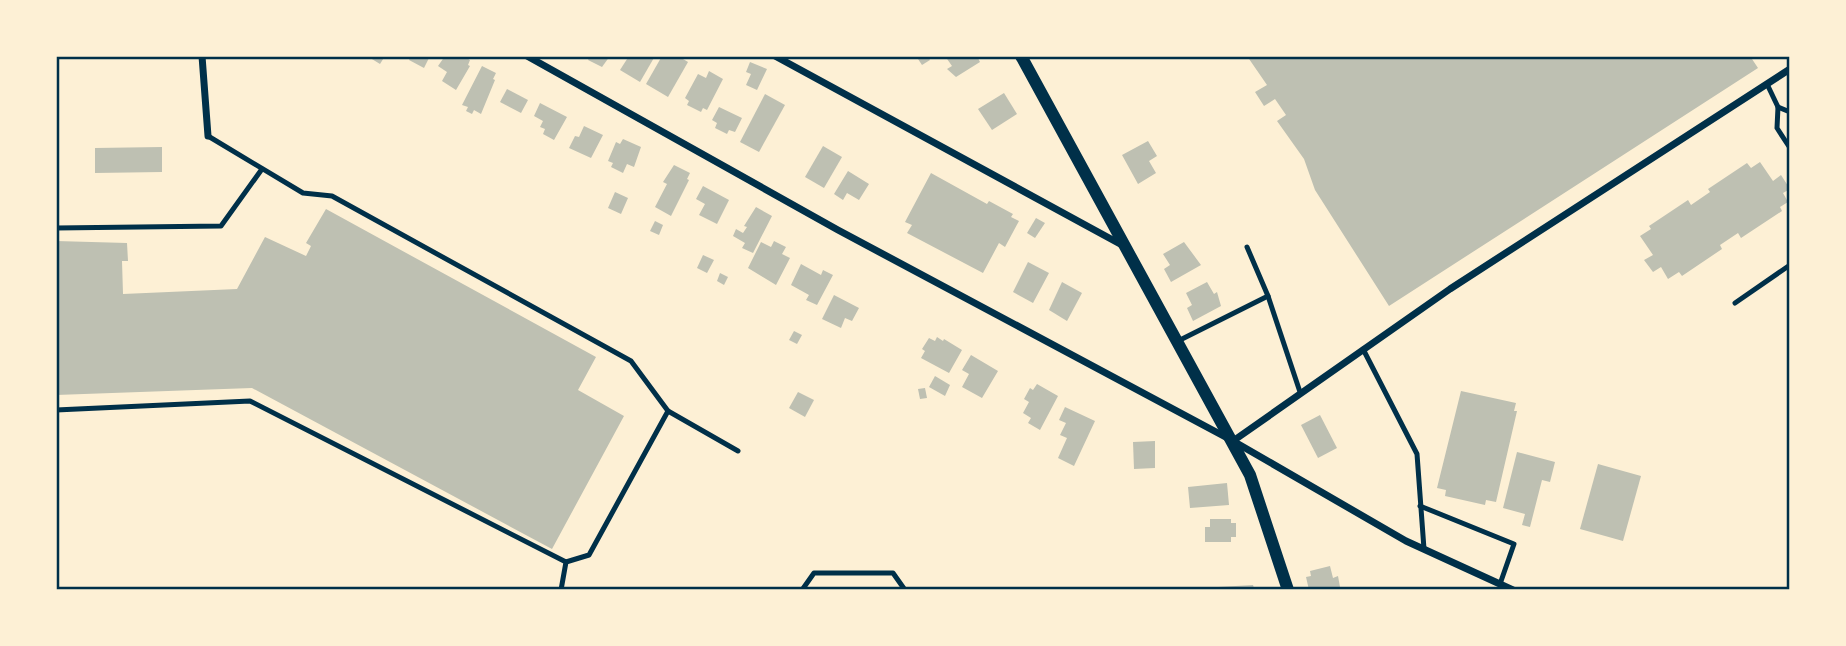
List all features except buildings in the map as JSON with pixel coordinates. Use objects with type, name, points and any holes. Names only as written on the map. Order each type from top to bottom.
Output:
[{"type":"street","points":[[202,56],[208,136]]},
{"type":"street","points":[[527,56],[838,230],[1233,441],[1424,549],[1513,590]]},
{"type":"street","points":[[775,56],[1127,247]]},
{"type":"street","points":[[1021,56],[1251,475],[1288,590]]},
{"type":"street","points":[[1233,441],[1450,289],[1790,69]]},
{"type":"lane","points":[[1767,84],[1778,107],[1777,128],[1790,148]]},
{"type":"lane","points":[[1778,107],[1790,112]]},
{"type":"lane","points":[[208,136],[303,193],[332,196],[631,361],[668,411],[738,451]]},
{"type":"lane","points":[[56,228],[221,226],[262,169]]},
{"type":"lane","points":[[1247,247],[1268,296],[1300,392]]},
{"type":"lane","points":[[1734,303],[1790,265]]},
{"type":"lane","points":[[1178,341],[1268,296]]},
{"type":"lane","points":[[1363,349],[1417,454],[1424,549]]},
{"type":"lane","points":[[56,411],[250,401],[566,562],[589,555],[668,411]]},
{"type":"lane","points":[[1420,506],[1514,544],[1500,584]]},
{"type":"lane","points":[[561,590],[566,562]]},
{"type":"lane","points":[[802,590],[814,573],[893,573],[905,590]]}]
